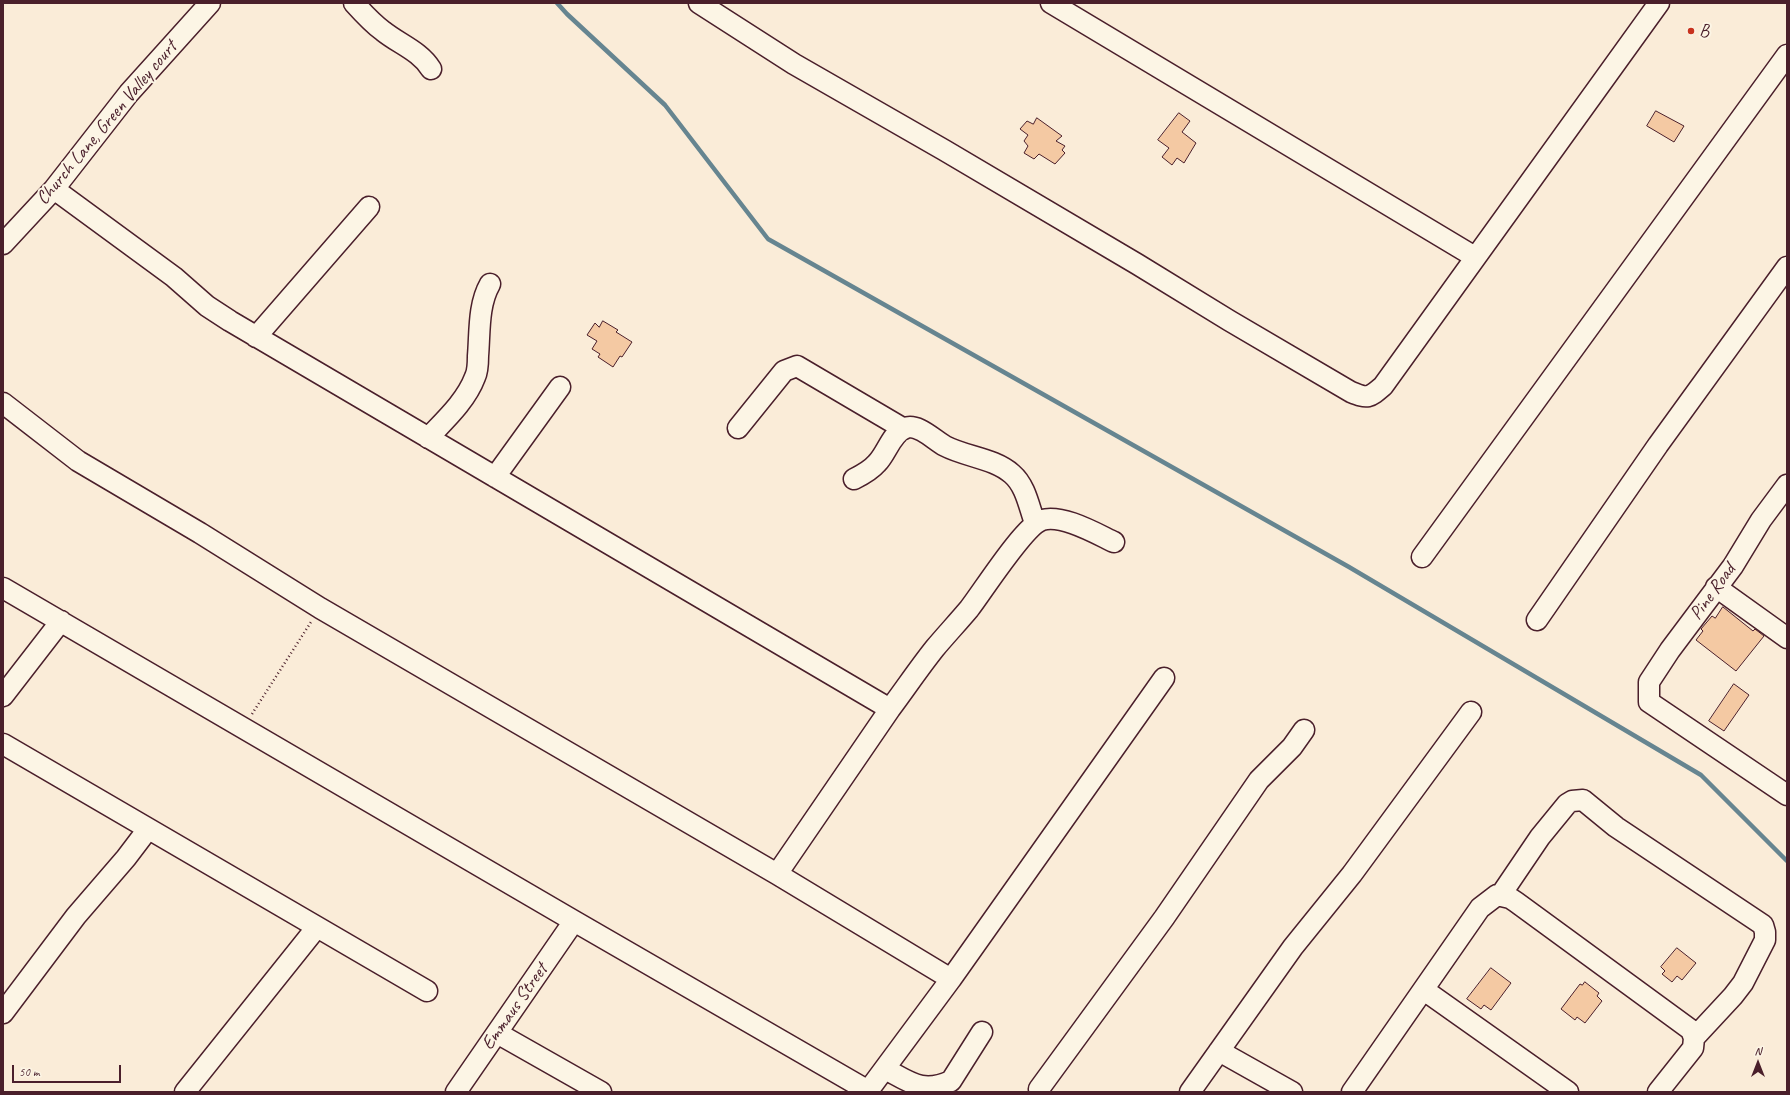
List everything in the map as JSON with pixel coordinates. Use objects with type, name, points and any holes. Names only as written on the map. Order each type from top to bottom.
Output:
[{"type":"street","name":"Church Lane, Green Valley court","points":[[3,244],[54,189],[129,93],[210,3]]},
{"type":"street","points":[[354,3],[384,32],[398,40],[418,55],[431,69]]},
{"type":"street","points":[[699,3],[834,88],[951,154],[1351,392],[1364,397],[1372,395],[1383,386],[1659,3]]},
{"type":"street","points":[[1051,3],[1475,257]]},
{"type":"street","points":[[1422,557],[1787,54]]},
{"type":"street","points":[[54,189],[174,277],[207,306],[256,337],[890,709]]},
{"type":"street","points":[[256,337],[369,207]]},
{"type":"street","points":[[1537,620],[1658,445],[1787,268]]},
{"type":"street","points":[[428,438],[459,406],[476,377],[481,306],[484,293],[490,284]]},
{"type":"street","points":[[738,428],[784,371],[797,366],[904,428]]},
{"type":"street","points":[[494,477],[560,387]]},
{"type":"street","points":[[3,403],[78,461],[200,533],[320,608],[777,874],[950,979]]},
{"type":"street","points":[[854,479],[877,464],[896,434],[904,428],[918,428],[954,450],[995,464],[1013,475],[1026,495],[1035,523]]},
{"type":"street","name":"Pine Road","points":[[1787,485],[1761,520],[1733,566],[1716,587],[1649,682],[1649,702],[1787,795]]},
{"type":"street","points":[[777,874],[890,709],[934,649],[969,608],[1017,544],[1035,523],[1055,518],[1089,529],[1114,542]]},
{"type":"street","points":[[1716,587],[1787,638]]},
{"type":"street","points":[[3,588],[869,1092],[1164,678]]},
{"type":"street","points":[[3,696],[61,621]]},
{"type":"street","points":[[1190,1092],[1293,947],[1352,874],[1471,712]]},
{"type":"street","points":[[1040,1091],[1164,918],[1259,780],[1292,747],[1304,730]]},
{"type":"street","points":[[3,744],[427,992]]},
{"type":"street","points":[[1500,896],[1540,837],[1567,804],[1572,801],[1583,800],[1616,827],[1763,925],[1765,940],[1744,983],[1694,1038]]},
{"type":"street","points":[[3,1013],[76,916],[126,858],[148,829]]},
{"type":"street","points":[[1352,1092],[1480,908],[1494,897],[1500,896],[1510,898],[1516,902],[1691,1030],[1694,1038],[1694,1048],[1658,1092]]},
{"type":"street","name":"Emmaus Street","points":[[456,1092],[574,921]]},
{"type":"street","points":[[185,1092],[317,927]]},
{"type":"street","points":[[1424,990],[1568,1092]]},
{"type":"street","points":[[885,1069],[919,1086],[933,1087],[943,1085],[951,1081],[982,1032]]},
{"type":"street","points":[[497,1033],[601,1092]]},
{"type":"street","points":[[1219,1051],[1292,1092]]},
{"type":"path","points":[[243,728],[320,608]]},
{"type":"building","points":[[1656,111],[1684,126],[1674,142],[1647,126]]},
{"type":"building","points":[[1179,113],[1190,121],[1182,132],[1196,143],[1184,163],[1177,158],[1172,165],[1162,157],[1169,148],[1158,140]]},
{"type":"building","points":[[1037,118],[1062,136],[1056,141],[1065,146],[1062,150],[1065,153],[1055,164],[1039,154],[1034,159],[1024,153],[1028,146],[1024,141],[1028,135],[1020,129],[1027,121],[1033,124]]},
{"type":"building","points":[[603,321],[618,330],[616,332],[632,342],[613,367],[598,357],[600,354],[592,349],[597,341],[587,335],[595,323],[599,327]]},
{"type":"building","points":[[1723,607],[1753,631],[1755,629],[1764,636],[1736,671],[1696,640],[1703,631],[1701,629],[1712,616],[1715,618]]},
{"type":"building","points":[[1734,684],[1749,695],[1724,731],[1709,721]]},
{"type":"building","points":[[1677,948],[1696,963],[1682,980],[1677,976],[1672,982],[1662,974],[1665,971],[1661,967]]},
{"type":"building","points":[[1491,968],[1511,983],[1491,1010],[1484,1005],[1481,1009],[1467,999]]},
{"type":"building","points":[[1585,982],[1599,993],[1597,996],[1602,1001],[1585,1023],[1577,1017],[1575,1020],[1561,1009],[1580,984],[1582,985]]},
{"type":"waterway","points":[[557,3],[665,105],[768,239],[1349,567],[1701,775],[1787,861]]},
{"type":"place","name":"B","points":[[1691,31]]}]
